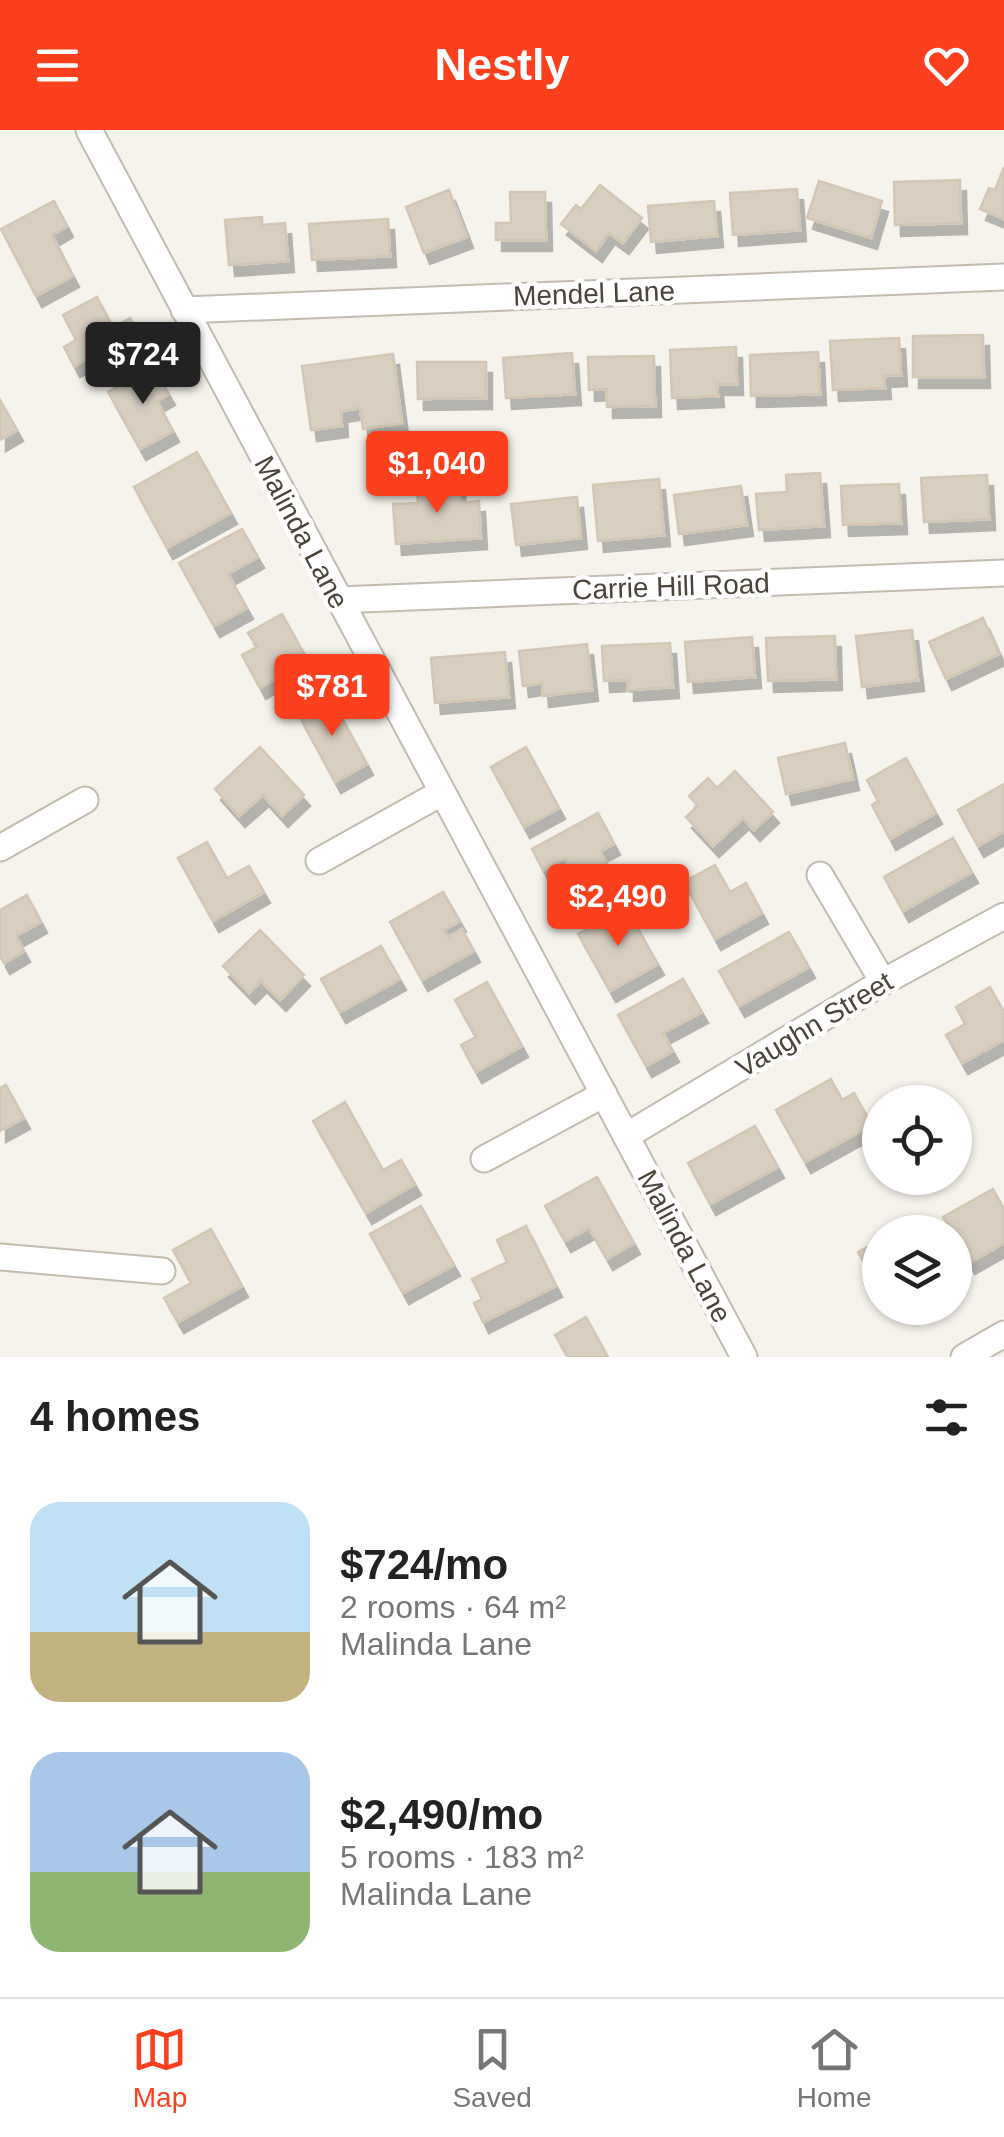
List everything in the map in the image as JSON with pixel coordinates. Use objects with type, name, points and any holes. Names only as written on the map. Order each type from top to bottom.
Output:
[{"type":"street","name":"Malinda Lane","points":[[88,130],[744,1357]]},
{"type":"street","name":"Mendel Lane","points":[[184,310],[1004,276]]},
{"type":"street","name":"Carrie Hill Road","points":[[338,600],[1004,573]]},
{"type":"street","points":[[318,861],[442,793]]},
{"type":"street","points":[[0,848],[84,800]]},
{"type":"street","points":[[820,875],[883,982]]},
{"type":"street","name":"Vaughn Street","points":[[626,1136],[883,982],[1004,916]]},
{"type":"street","points":[[484,1159],[604,1094]]},
{"type":"street","points":[[0,1257],[162,1271]]},
{"type":"street","points":[[964,1357],[1004,1334]]},
{"type":"building","points":[[1004,167],[1004,219],[980,209],[989,188],[995,190]]},
{"type":"building","points":[[960,180],[961,223],[895,225],[894,182]]},
{"type":"building","points":[[819,181],[882,201],[871,238],[807,218]]},
{"type":"building","points":[[600,185],[642,218],[623,243],[609,233],[596,251],[561,224],[576,205],[581,209]]},
{"type":"building","points":[[797,189],[800,230],[733,235],[730,193]]},
{"type":"building","points":[[449,190],[467,237],[424,253],[406,207]]},
{"type":"building","points":[[510,192],[545,192],[546,240],[496,240],[496,223],[511,223]]},
{"type":"building","points":[[54,201],[67,226],[52,235],[73,276],[36,296],[1,229]]},
{"type":"building","points":[[714,201],[717,236],[651,242],[648,206]]},
{"type":"building","points":[[262,217],[262,225],[285,223],[288,261],[229,265],[225,220]]},
{"type":"building","points":[[388,219],[390,256],[312,260],[309,224]]},
{"type":"building","points":[[97,297],[113,328],[130,318],[144,345],[94,372],[87,359],[74,366],[64,347],[76,340],[63,315]]},
{"type":"building","points":[[983,335],[984,377],[913,377],[913,336]]},
{"type":"building","points":[[899,338],[901,375],[884,376],[885,388],[833,390],[830,341]]},
{"type":"building","points":[[736,347],[737,384],[717,384],[718,396],[672,398],[670,350]]},
{"type":"building","points":[[818,352],[820,394],[751,396],[750,355]]},
{"type":"building","points":[[572,353],[575,394],[506,398],[503,358]]},
{"type":"building","points":[[393,354],[402,423],[363,429],[360,408],[341,411],[342,426],[311,430],[302,366]]},
{"type":"building","points":[[654,356],[655,406],[607,407],[607,389],[589,390],[588,357]]},
{"type":"building","points":[[417,362],[486,362],[486,398],[418,399]]},
{"type":"building","points":[[153,367],[169,394],[157,401],[173,431],[140,449],[108,392]]},
{"type":"building","points":[[0,400],[17,430],[0,440]]},
{"type":"building","points":[[197,452],[231,513],[167,548],[134,487]]},
{"type":"building","points":[[820,473],[824,526],[759,530],[756,494],[787,492],[786,475]]},
{"type":"building","points":[[987,475],[989,519],[924,522],[921,478]]},
{"type":"building","points":[[659,479],[664,535],[598,541],[593,485]]},
{"type":"building","points":[[459,482],[460,503],[479,501],[481,538],[396,544],[393,504],[418,503],[417,485]]},
{"type":"building","points":[[899,484],[901,523],[843,525],[841,486]]},
{"type":"building","points":[[741,486],[747,525],[679,534],[674,495]]},
{"type":"building","points":[[577,497],[581,538],[516,545],[511,504]]},
{"type":"building","points":[[242,529],[258,557],[228,574],[247,608],[214,626],[179,563]]},
{"type":"building","points":[[282,614],[316,675],[283,694],[275,679],[260,688],[242,655],[257,647],[248,633]]},
{"type":"building","points":[[983,618],[999,654],[946,679],[929,642]]},
{"type":"building","points":[[912,630],[918,680],[862,687],[856,636]]},
{"type":"building","points":[[835,636],[836,679],[768,681],[766,638]]},
{"type":"building","points":[[752,637],[755,677],[688,682],[685,642]]},
{"type":"building","points":[[670,643],[673,687],[628,690],[628,680],[604,681],[602,646]]},
{"type":"building","points":[[587,644],[592,690],[543,696],[542,683],[523,686],[519,651]]},
{"type":"building","points":[[505,652],[509,697],[435,703],[431,658]]},
{"type":"building","points":[[330,696],[367,764],[335,782],[298,714]]},
{"type":"building","points":[[845,743],[853,779],[786,794],[778,758]]},
{"type":"building","points":[[260,747],[304,795],[282,816],[263,795],[239,816],[215,789]]},
{"type":"building","points":[[526,747],[559,808],[524,827],[491,767]]},
{"type":"building","points":[[906,758],[936,813],[890,839],[872,805],[878,801],[867,780]]},
{"type":"building","points":[[735,771],[773,812],[754,830],[743,818],[713,846],[686,817],[698,806],[689,796],[708,778],[717,788]]},
{"type":"building","points":[[1004,784],[1004,831],[978,846],[958,810]]},
{"type":"building","points":[[598,813],[614,844],[600,851],[616,881],[585,897],[565,858],[543,870],[532,849]]},
{"type":"building","points":[[953,838],[972,872],[903,911],[884,877]]},
{"type":"building","points":[[207,842],[227,878],[249,866],[264,892],[213,921],[178,858]]},
{"type":"building","points":[[715,865],[730,892],[746,883],[762,913],[715,939],[684,882]]},
{"type":"building","points":[[443,892],[460,921],[444,930],[448,937],[462,929],[474,951],[422,980],[390,922]]},
{"type":"building","points":[[27,895],[41,922],[16,936],[24,951],[4,963],[0,956],[0,910]]},
{"type":"building","points":[[626,908],[658,964],[610,991],[578,934]]},
{"type":"building","points":[[260,930],[304,975],[280,1000],[261,981],[249,993],[223,966]]},
{"type":"building","points":[[789,932],[809,967],[739,1006],[719,971]]},
{"type":"building","points":[[381,946],[400,979],[340,1012],[321,979]]},
{"type":"building","points":[[683,979],[702,1012],[663,1033],[673,1051],[646,1066],[618,1015]]},
{"type":"building","points":[[487,982],[522,1046],[476,1072],[461,1045],[476,1037],[455,1000]]},
{"type":"building","points":[[990,987],[1004,1012],[1004,1040],[962,1063],[946,1035],[965,1024],[956,1007]]},
{"type":"building","points":[[831,1079],[842,1100],[854,1093],[862,1107],[862,1131],[805,1162],[776,1110]]},
{"type":"building","points":[[6,1085],[24,1118],[0,1131],[0,1088]]},
{"type":"building","points":[[345,1102],[383,1170],[401,1160],[415,1184],[366,1213],[313,1121]]},
{"type":"building","points":[[755,1126],[778,1167],[710,1204],[688,1163]]},
{"type":"building","points":[[597,1177],[634,1243],[607,1259],[589,1228],[565,1241],[545,1206]]},
{"type":"building","points":[[993,1189],[1004,1209],[1004,1243],[972,1261],[972,1215],[947,1215]]},
{"type":"building","points":[[421,1206],[454,1265],[403,1293],[370,1234]]},
{"type":"building","points":[[526,1226],[556,1286],[483,1322],[474,1303],[482,1299],[472,1279],[507,1262],[497,1240]]},
{"type":"building","points":[[211,1229],[242,1286],[178,1322],[164,1298],[191,1283],[173,1250]]},
{"type":"building","points":[[586,1317],[608,1357],[568,1357],[555,1335]]}]
